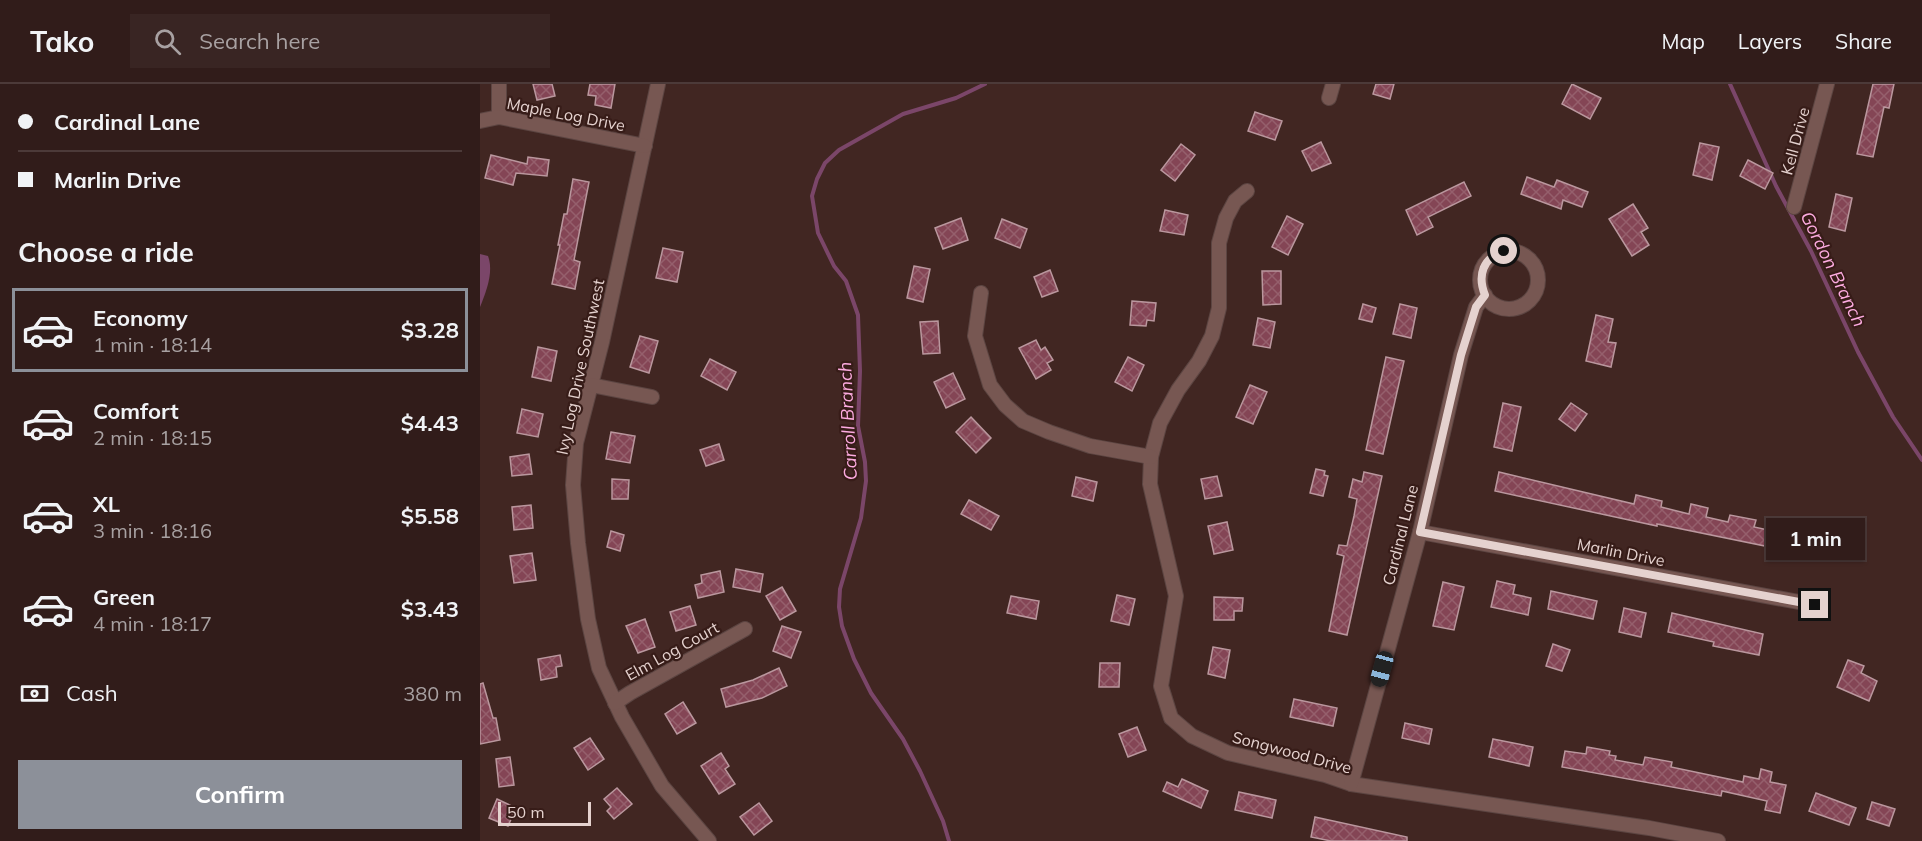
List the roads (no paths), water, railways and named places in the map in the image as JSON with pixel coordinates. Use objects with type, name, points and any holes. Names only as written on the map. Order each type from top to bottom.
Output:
[{"type":"street","points":[[499,84],[499,117]]},
{"type":"street","name":"Ivy Log Drive Southwest","points":[[658,84],[576,443],[573,485],[588,619],[597,658],[615,703],[663,786],[710,841]]},
{"type":"street","points":[[1329,98],[1333,84]]},
{"type":"street","name":"Kell Drive","points":[[1794,207],[1827,84]]},
{"type":"street","name":"Maple Log Drive","points":[[480,121],[499,117],[645,146]]},
{"type":"street","name":"Songwood Drive","points":[[1247,191],[1235,201],[1226,218],[1219,243],[1219,309],[1212,336],[1165,415],[1151,457],[1150,484],[1176,597],[1161,686],[1171,718],[1192,736],[1228,753],[1325,774],[1351,784],[1648,835],[1718,841]]},
{"type":"street","name":"Cardinal Lane","points":[[1514,251],[1530,260],[1538,277],[1533,296],[1526,303],[1509,309],[1499,307],[1485,295],[1480,277],[1488,260],[1495,254],[1514,251]]},
{"type":"street","points":[[981,293],[975,336],[990,385],[1005,405],[1023,421],[1049,432],[1090,446],[1151,457]]},
{"type":"street","name":"Cardinal Lane","points":[[1351,784],[1420,532],[1461,355],[1476,307],[1485,295]]},
{"type":"street","points":[[591,385],[652,397]]},
{"type":"street","name":"Marlin Drive","points":[[1420,532],[1815,605]]},
{"type":"street","name":"Elm Log Court","points":[[615,703],[745,629]]},
{"type":"waterway","name":"Carroll Branch","points":[[949,841],[943,821],[920,771],[903,739],[871,693],[854,659],[842,626],[839,607],[840,589],[861,518],[866,481],[858,426],[860,371],[858,315],[846,281],[834,266],[818,233],[812,196],[825,163],[839,150],[903,114],[956,98],[985,84]]},
{"type":"waterway","name":"Gordon Branch","points":[[1730,84],[1776,186],[1811,251],[1858,352],[1893,417],[1922,460]]}]
